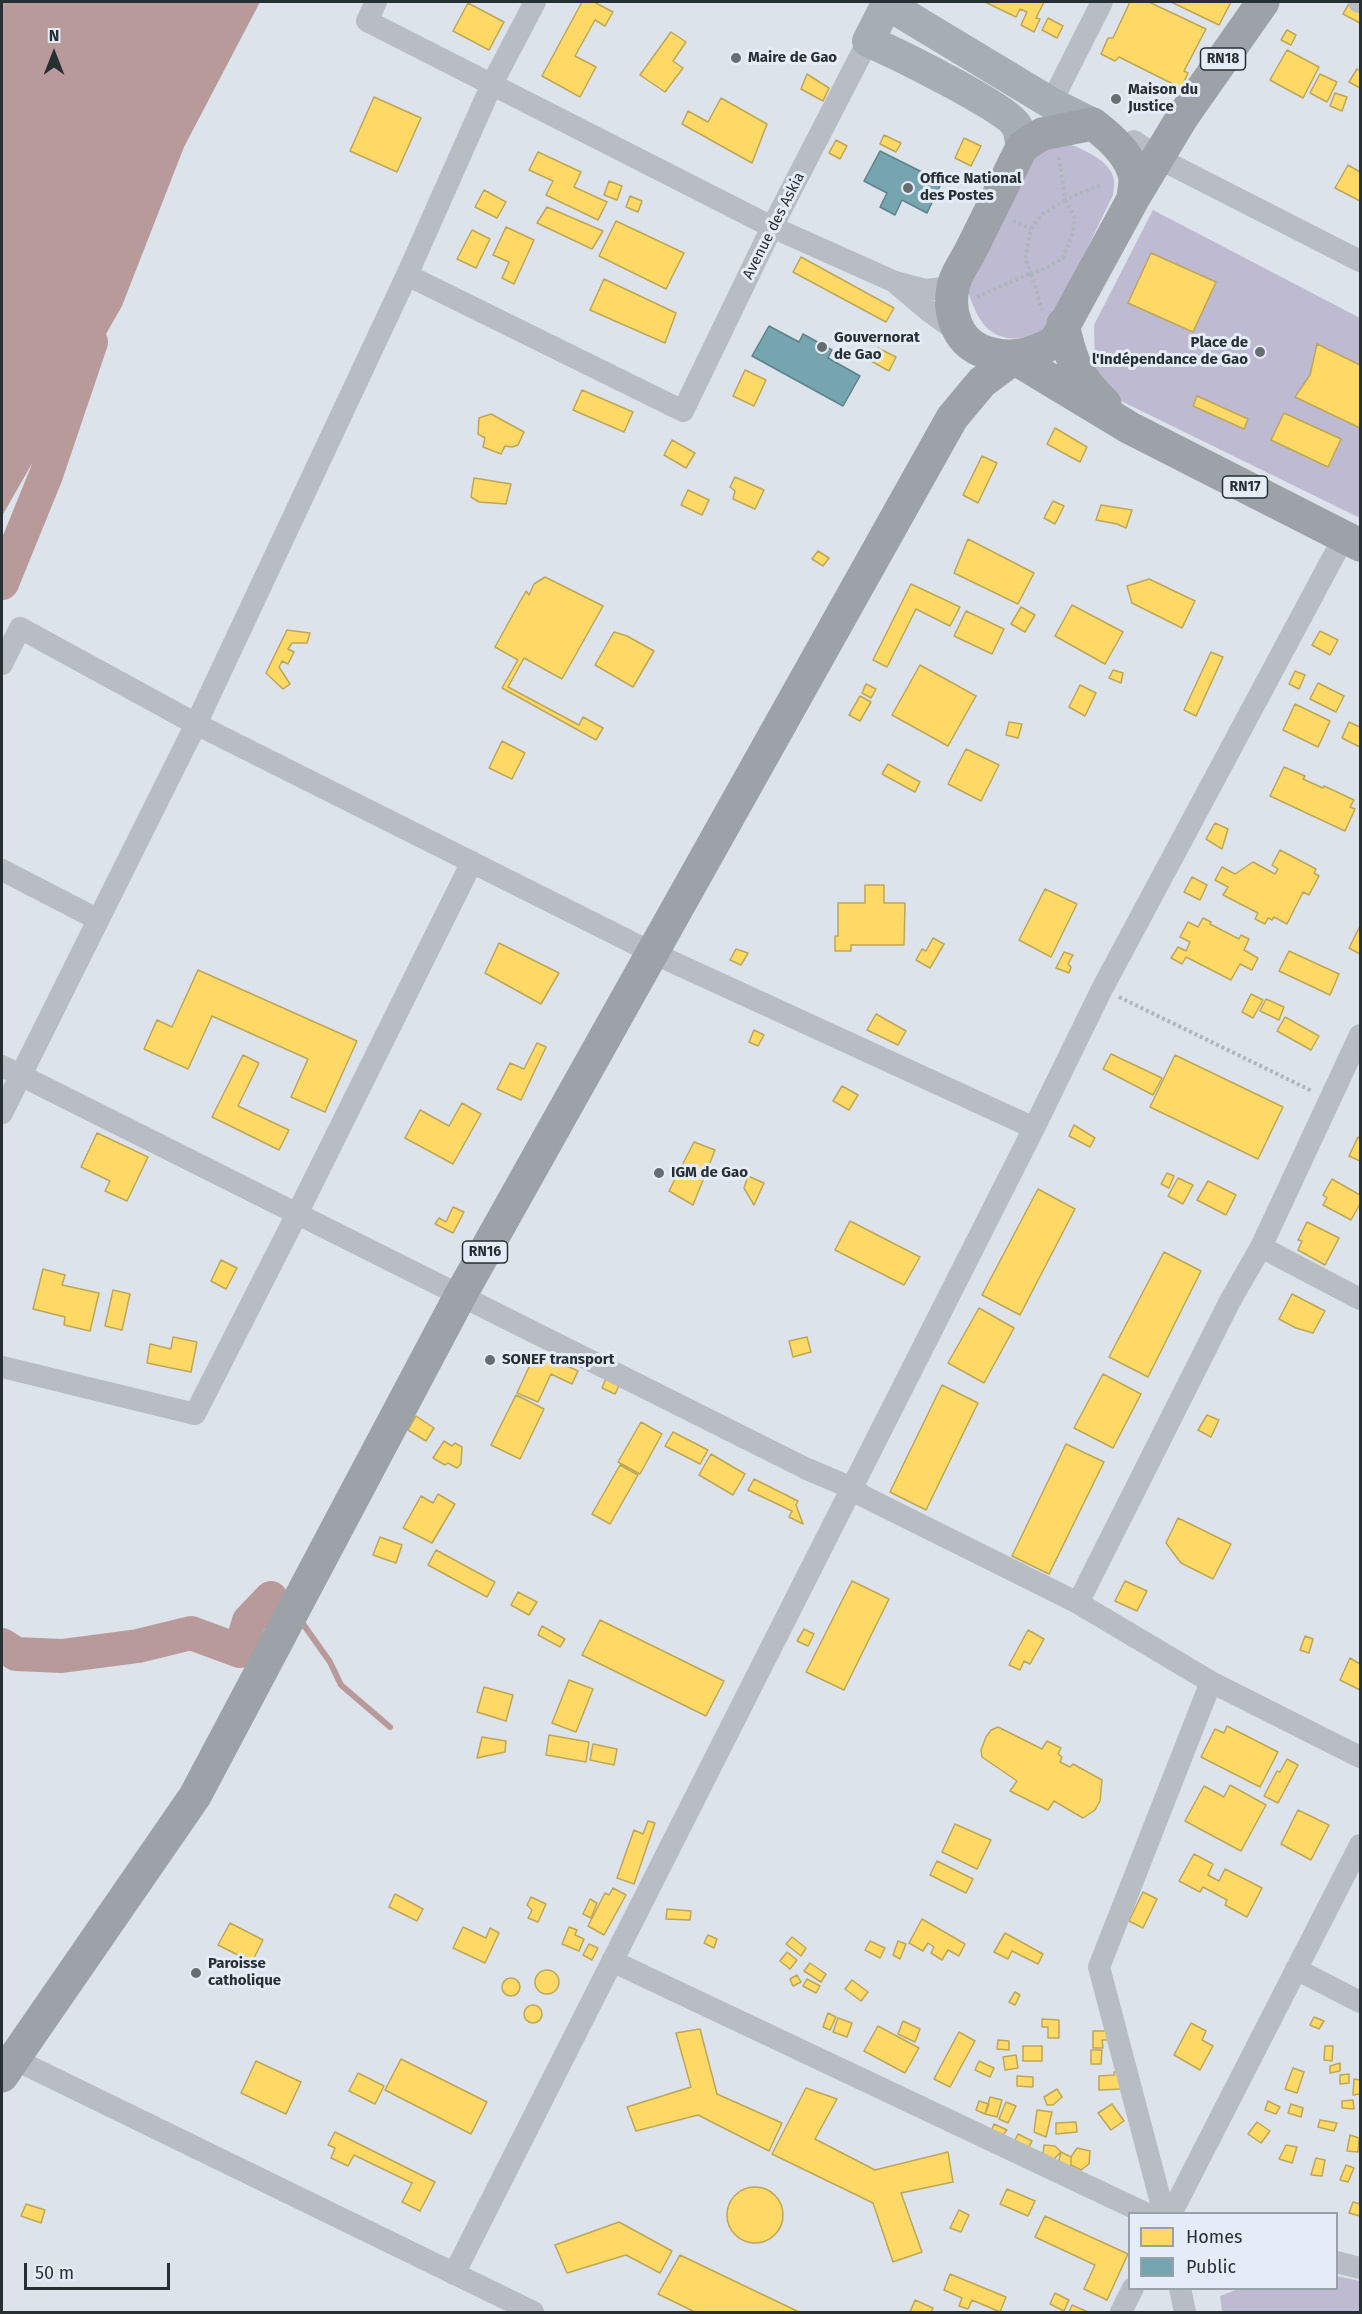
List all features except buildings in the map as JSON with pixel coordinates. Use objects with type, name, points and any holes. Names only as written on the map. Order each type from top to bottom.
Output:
[{"type":"main road","name":"RN18","points":[[1124,140],[1158,138],[1183,116],[1263,2]]},
{"type":"main road","points":[[1042,134],[1124,140],[1127,159],[1135,179],[1133,199],[1054,321],[1054,342],[1036,352],[1014,358],[992,355],[975,348],[962,336],[954,315],[1022,147],[1042,134]]},
{"type":"main road","points":[[1124,140],[1133,199]]},
{"type":"main road","name":"RN17","points":[[1054,321],[1071,360],[1090,389],[1130,428]]},
{"type":"main road","name":"RN16","points":[[952,418],[962,382],[965,357],[962,336]]},
{"type":"main road","name":"RN17","points":[[1014,358],[1130,428],[1352,541]]},
{"type":"main road","name":"RN16","points":[[8,2067],[195,1796],[460,1296],[952,418],[982,382],[1014,358]]},
{"type":"street","points":[[376,2],[367,21],[772,227],[895,282],[925,290],[962,293]]},
{"type":"street","points":[[2,1113],[11,1070],[97,920],[196,724],[407,275],[492,84],[535,2]]},
{"type":"street","points":[[1051,103],[1102,2]]},
{"type":"street","points":[[887,3],[1051,103],[1360,261]]},
{"type":"street","name":"Avenue des Askia","points":[[407,275],[683,411],[772,227],[887,3]]},
{"type":"street","points":[[868,41],[1002,110],[1016,125],[1022,147]]},
{"type":"street","points":[[895,282],[962,336]]},
{"type":"street","points":[[454,2274],[1034,1128],[1102,989],[1352,541]]},
{"type":"street","points":[[2,664],[20,628],[196,724],[653,953],[1034,1128]]},
{"type":"street","points":[[2,1368],[195,1414],[472,862]]},
{"type":"street","points":[[2,870],[97,920]]},
{"type":"street","points":[[1078,1603],[1230,1301],[1261,1247],[1360,1035]]},
{"type":"street","points":[[11,1070],[807,1469],[852,1488],[863,1496],[1078,1603],[1211,1682],[1360,1757]]},
{"type":"street","points":[[1261,1247],[1360,1299]]},
{"type":"street","points":[[1163,2212],[1099,1967],[1211,1682]]},
{"type":"street","points":[[1172,2212],[1360,1845]]},
{"type":"street","points":[[612,1962],[1143,2212]]},
{"type":"street","points":[[1296,1969],[1360,2002]]},
{"type":"street","points":[[8,2067],[533,2313]]},
{"type":"street","points":[[1338,2262],[1360,2268]]},
{"type":"street","points":[[1121,2313],[1132,2290]]},
{"type":"street","points":[[1180,2290],[1185,2313]]},
{"type":"path","points":[[962,293],[1046,268],[1063,258],[1073,233],[1074,216],[1065,200],[1057,147]]},
{"type":"path","points":[[1054,321],[1025,259],[1031,229],[1041,214],[1065,200],[1100,185]]},
{"type":"path","points":[[1003,217],[1031,229]]},
{"type":"path","points":[[1102,989],[1329,1099]]},
{"type":"shaded area","points":[[2,2],[260,2],[184,147],[122,306],[2,516]]},
{"type":"shaded area","points":[[1062,141],[1093,155],[1107,166],[1114,180],[1113,195],[1048,329],[1021,338],[1000,336],[985,326],[975,310],[968,291],[1032,157]]},
{"type":"shaded area","points":[[1153,210],[1360,318],[1360,518],[1117,399],[1095,370],[1094,325]]},
{"type":"shaded area","points":[[1338,2276],[1360,2281],[1360,2312],[1222,2312],[1220,2296],[1235,2290],[1338,2290]]},
{"type":"waterway","points":[[2,583],[46,475],[91,342]]},
{"type":"waterway","points":[[2,1645],[16,1654],[62,1656],[138,1646],[191,1633],[240,1651],[249,1621],[271,1598]]},
{"type":"waterway","points":[[301,1621],[330,1662],[341,1685],[390,1727]]},
{"type":"place","name":"Maire de Gao","points":[[736,58]]},
{"type":"place","name":"Maison du Justice","points":[[1116,99]]},
{"type":"place","name":"Office National des Postes","points":[[908,188]]},
{"type":"place","name":"Gouvernorat de Gao","points":[[822,347]]},
{"type":"place","name":"Place de l'Indépendance de Gao","points":[[1260,352]]},
{"type":"place","name":"IGM de Gao","points":[[659,1173]]},
{"type":"place","name":"SONEF transport","points":[[490,1360]]},
{"type":"place","name":"Paroisse catholique","points":[[196,1973]]}]
